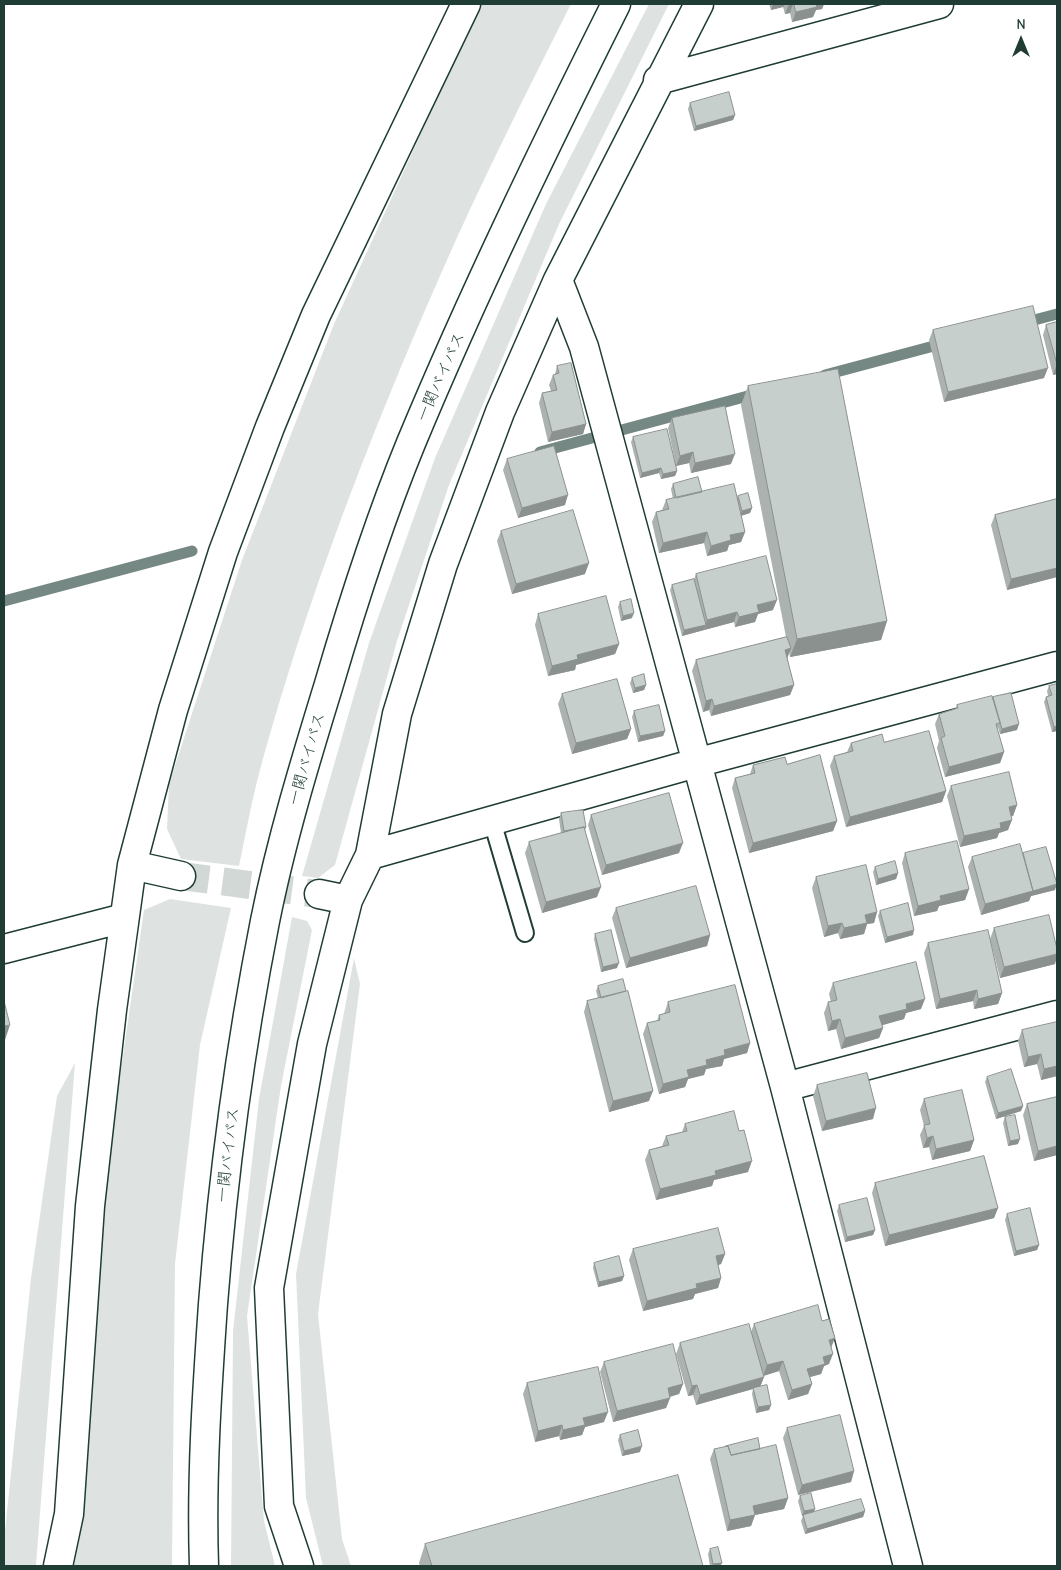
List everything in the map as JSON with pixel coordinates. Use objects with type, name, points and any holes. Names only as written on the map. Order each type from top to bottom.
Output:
[{"type":"main road","points":[[58,1566],[69,1514],[90,1206],[132,865],[176,700],[223,552],[270,427],[316,315],[466,4]]},
{"type":"main road","name":"一関バイパス","points":[[204,1566],[203,1535],[208,1371],[219,1229],[236,1082],[266,918],[306,758],[354,598],[411,444],[540,156],[616,4]]},
{"type":"main road","points":[[299,1566],[280,1506],[269,1288],[312,1044],[348,900],[370,855],[397,714],[443,564],[500,412],[558,280],[658,80],[699,4]]},
{"type":"main road","points":[[658,80],[939,4]]},
{"type":"main road","points":[[558,280],[584,347],[785,1087],[908,1566]]},
{"type":"main road","points":[[370,855],[696,763],[1057,666]]},
{"type":"main road","points":[[132,865],[181,876]]},
{"type":"main road","points":[[319,894],[348,900]]},
{"type":"main road","points":[[4,950],[124,918]]},
{"type":"main road","points":[[785,1087],[1057,1015]]},
{"type":"lane","points":[[492,821],[525,933]]},
{"type":"shaded area","points":[[480,4],[571,4],[455,242],[414,336],[365,457],[319,579],[279,704],[258,778],[239,866],[181,859],[167,829],[169,784],[242,560],[334,324]]},
{"type":"shaded area","points":[[649,4],[669,4],[559,224],[449,485],[397,641],[335,865],[318,878],[302,876],[369,643],[435,458],[546,204]]},
{"type":"shaded area","points":[[170,899],[231,908],[200,1045],[175,1264],[172,1566],[74,1566],[83,1521],[103,1194],[144,910]]},
{"type":"shaded area","points":[[292,917],[307,921],[312,930],[281,1086],[247,1316],[264,1521],[275,1566],[231,1566],[233,1331],[259,1099]]},
{"type":"shaded area","points":[[354,958],[360,984],[318,1314],[342,1539],[351,1566],[323,1566],[306,1498],[296,1274]]},
{"type":"shaded area","points":[[75,1063],[36,1565],[4,1566],[4,1541],[31,1278],[57,1096]]},
{"type":"building","points":[[794,4],[816,4],[817,7],[796,12]]},
{"type":"building","points":[[729,92],[735,115],[696,126],[690,103]]},
{"type":"building","points":[[1033,306],[1048,368],[948,392],[933,330]]},
{"type":"building","points":[[1057,322],[1057,364],[1046,325]]},
{"type":"building","points":[[571,363],[586,424],[552,432],[542,393],[557,390],[553,375],[559,373],[557,366]]},
{"type":"building","points":[[838,369],[887,621],[797,639],[748,386]]},
{"type":"building","points":[[725,406],[735,454],[695,463],[693,452],[680,456],[672,418]]},
{"type":"building","points":[[667,429],[677,471],[663,474],[661,468],[642,473],[633,437]]},
{"type":"building","points":[[554,446],[568,495],[522,508],[507,459]]},
{"type":"building","points":[[698,477],[702,492],[676,498],[673,484]]},
{"type":"building","points":[[734,484],[745,532],[730,535],[731,540],[711,546],[707,532],[663,543],[656,512],[669,509],[666,500]]},
{"type":"building","points":[[748,493],[752,508],[742,511],[738,496]]},
{"type":"building","points":[[1057,499],[1057,568],[1011,579],[995,515]]},
{"type":"building","points":[[573,510],[589,563],[516,584],[501,531]]},
{"type":"building","points":[[766,556],[777,600],[757,605],[759,612],[739,617],[737,612],[707,620],[696,574]]},
{"type":"building","points":[[694,579],[706,625],[684,630],[672,585]]},
{"type":"building","points":[[606,596],[619,644],[577,655],[578,659],[552,666],[538,614]]},
{"type":"building","points":[[631,599],[634,613],[623,616],[620,602]]},
{"type":"building","points":[[787,637],[791,648],[785,650],[794,685],[714,706],[712,699],[706,701],[696,660]]},
{"type":"building","points":[[644,674],[646,685],[635,688],[632,678]]},
{"type":"building","points":[[617,679],[631,729],[576,743],[562,694]]},
{"type":"building","points":[[1057,684],[1057,726],[1054,727],[1046,697],[1052,695],[1049,686]]},
{"type":"building","points":[[1011,693],[1019,724],[1002,729],[993,697]]},
{"type":"building","points":[[992,696],[1000,723],[996,724],[1004,752],[949,767],[941,738],[945,736],[939,714],[958,708],[957,705]]},
{"type":"building","points":[[659,705],[665,731],[640,736],[634,711]]},
{"type":"building","points":[[929,731],[946,791],[850,817],[834,756],[853,751],[851,743],[882,734],[884,742]]},
{"type":"building","points":[[820,755],[837,821],[753,843],[735,778],[755,773],[753,765],[785,757],[787,764]]},
{"type":"building","points":[[1009,772],[1017,805],[1009,807],[1012,820],[1000,823],[1001,828],[964,836],[951,786]]},
{"type":"building","points":[[669,793],[683,843],[606,865],[591,815]]},
{"type":"building","points":[[583,810],[586,827],[564,831],[561,813]]},
{"type":"building","points":[[584,827],[601,887],[546,902],[529,842]]},
{"type":"building","points":[[957,841],[969,889],[940,896],[941,900],[918,906],[905,853]]},
{"type":"building","points":[[1020,844],[1033,891],[985,904],[972,857]]},
{"type":"building","points":[[1046,847],[1057,884],[1033,891],[1023,853]]},
{"type":"building","points":[[895,861],[898,873],[878,879],[875,867]]},
{"type":"building","points":[[866,865],[877,912],[865,915],[867,923],[844,928],[842,923],[828,926],[816,877]]},
{"type":"building","points":[[696,886],[710,935],[630,958],[616,908]]},
{"type":"building","points":[[908,903],[914,930],[887,937],[880,911]]},
{"type":"building","points":[[1049,915],[1057,954],[1004,967],[994,928]]},
{"type":"building","points":[[611,930],[619,963],[603,967],[595,934]]},
{"type":"building","points":[[988,930],[1002,993],[978,999],[977,990],[940,999],[928,943]]},
{"type":"building","points":[[916,962],[925,999],[906,1004],[907,1009],[879,1016],[883,1028],[845,1038],[840,1019],[832,1021],[828,1002],[837,1000],[833,983]]},
{"type":"building","points":[[623,979],[626,991],[601,998],[598,986]]},
{"type":"building","points":[[735,985],[750,1043],[724,1050],[725,1055],[706,1060],[707,1065],[687,1070],[689,1077],[663,1084],[647,1023],[660,1020],[659,1015],[670,1012],[668,1002]]},
{"type":"building","points":[[628,991],[653,1091],[613,1101],[587,1001]]},
{"type":"building","points":[[4,1001],[10,1025],[4,1026]]},
{"type":"building","points":[[1057,1022],[1057,1066],[1044,1069],[1041,1054],[1028,1057],[1022,1030]]},
{"type":"building","points":[[1011,1069],[1023,1106],[998,1113],[987,1077]]},
{"type":"building","points":[[867,1073],[876,1108],[826,1121],[817,1085]]},
{"type":"building","points":[[962,1090],[974,1140],[936,1149],[933,1136],[927,1138],[924,1125],[930,1124],[924,1099]]},
{"type":"building","points":[[1057,1097],[1057,1146],[1038,1151],[1027,1104]]},
{"type":"building","points":[[734,1111],[739,1131],[744,1130],[752,1161],[715,1171],[716,1175],[660,1189],[649,1150],[669,1145],[666,1136],[687,1131],[685,1124]]},
{"type":"building","points":[[1015,1115],[1020,1139],[1010,1141],[1005,1117]]},
{"type":"building","points":[[984,1156],[998,1208],[889,1235],[875,1183]]},
{"type":"building","points":[[867,1198],[875,1230],[847,1237],[839,1205]]},
{"type":"building","points":[[1030,1208],[1039,1245],[1016,1251],[1007,1214]]},
{"type":"building","points":[[718,1228],[725,1254],[716,1256],[721,1278],[696,1284],[697,1288],[647,1301],[633,1249]]},
{"type":"building","points":[[619,1256],[624,1276],[599,1282],[594,1263]]},
{"type":"building","points":[[818,1305],[822,1321],[829,1319],[835,1338],[829,1340],[833,1354],[823,1357],[825,1364],[807,1369],[812,1384],[792,1390],[783,1361],[767,1365],[754,1324]]},
{"type":"building","points":[[749,1324],[764,1377],[700,1395],[697,1385],[692,1386],[680,1343]]},
{"type":"building","points":[[673,1344],[683,1384],[668,1388],[670,1398],[617,1411],[604,1362]]},
{"type":"building","points":[[598,1367],[608,1412],[583,1418],[585,1425],[563,1430],[562,1425],[538,1431],[527,1383]]},
{"type":"building","points":[[767,1385],[771,1405],[758,1407],[753,1388]]},
{"type":"building","points":[[840,1415],[854,1471],[802,1485],[787,1428]]},
{"type":"building","points":[[638,1430],[642,1446],[624,1451],[620,1435]]},
{"type":"building","points":[[758,1438],[760,1449],[731,1455],[728,1446],[726,1446]]},
{"type":"building","points":[[776,1445],[788,1498],[753,1506],[755,1515],[730,1520],[714,1449],[728,1446],[731,1455]]},
{"type":"building","points":[[678,1475],[703,1566],[432,1566],[425,1544]]},
{"type":"building","points":[[811,1493],[815,1509],[804,1511],[800,1496]]},
{"type":"building","points":[[861,1499],[865,1511],[807,1529],[803,1515]]},
{"type":"building","points":[[718,1547],[722,1563],[713,1564],[710,1549]]},
{"type":"waterway","points":[[1023,323],[1057,314]]},
{"type":"waterway","points":[[825,375],[945,343]]},
{"type":"waterway","points":[[540,452],[759,393]]},
{"type":"waterway","points":[[4,601],[192,551]]},
{"type":"tunnel","points":[[181,876],[319,894]]}]
